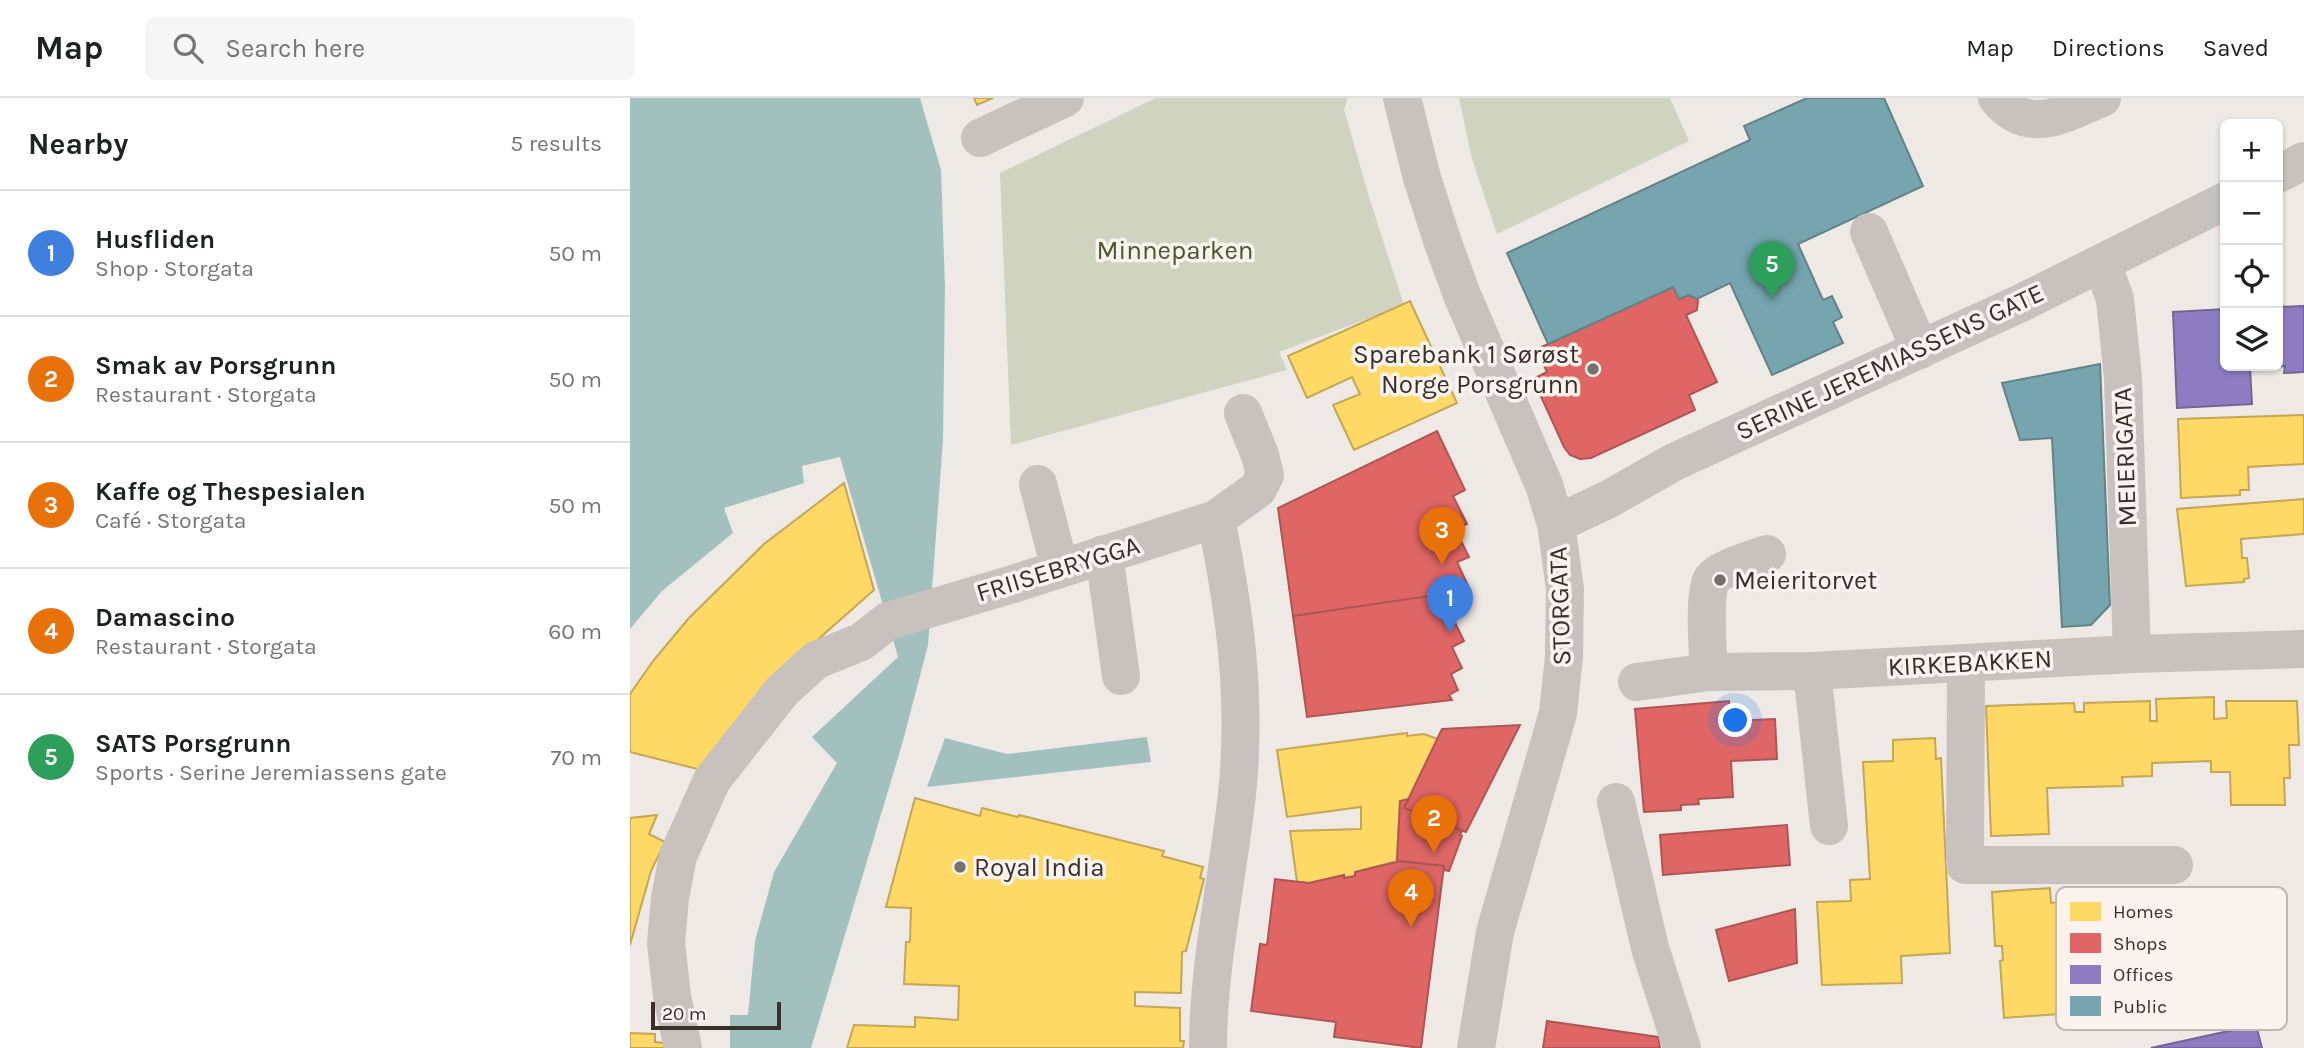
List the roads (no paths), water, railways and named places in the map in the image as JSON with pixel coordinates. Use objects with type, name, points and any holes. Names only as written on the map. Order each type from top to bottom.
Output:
[{"type":"street","points":[[980,138],[1065,98]]},
{"type":"street","name":"STORGATA","points":[[1402,98],[1422,178],[1462,295],[1544,485],[1556,524],[1564,589],[1564,656],[1558,713],[1495,932],[1476,1048]]},
{"type":"street","points":[[1997,98],[2007,110],[2042,121],[2102,98]]},
{"type":"street","points":[[2283,172],[2304,161]]},
{"type":"street","name":"SERINE JEREMIASSENS GATE","points":[[1556,524],[1609,499],[1674,462],[1920,350],[2220,204]]},
{"type":"street","points":[[1869,232],[1920,350]]},
{"type":"street","name":"MEIERIGATA","points":[[2102,263],[2115,299],[2123,378],[2132,654]]},
{"type":"street","name":"FRIISEBRYGGA","points":[[683,1048],[672,996],[666,943],[670,898],[678,856],[712,779],[782,691],[816,660],[874,631],[941,606],[1216,519],[1258,489],[1265,475],[1243,413]]},
{"type":"street","points":[[1038,484],[1060,569]]},
{"type":"street","points":[[1208,1048],[1216,953],[1237,792],[1241,675],[1229,582],[1216,519]]},
{"type":"street","points":[[1104,554],[1121,676]]},
{"type":"street","points":[[1709,673],[1707,595],[1711,579],[1722,571],[1767,554]]},
{"type":"street","points":[[747,776],[822,682],[874,631]]},
{"type":"street","name":"KIRKEBAKKEN","points":[[1637,682],[1709,673],[1812,671],[2132,654],[2304,649]]},
{"type":"street","points":[[1965,663],[1965,865],[2174,865]]},
{"type":"street","points":[[1812,671],[1829,826]]},
{"type":"street","points":[[1616,802],[1650,948],[1682,1048]]},
{"type":"water","points":[[630,98],[920,98],[941,170],[945,287],[943,439],[928,645],[903,741],[811,1048],[730,1048],[730,1015],[748,1015],[755,941],[774,872],[837,763],[812,737],[898,657],[840,457],[802,466],[804,483],[724,508],[733,533],[662,591],[630,629]]},
{"type":"water","points":[[1147,737],[1151,762],[927,787],[945,738],[1007,754]]},
{"type":"place","name":"SATS Porsgrunn","points":[[1772,299]]},
{"type":"place","name":"Sparebank 1 Sørøst Norge Porsgrunn","points":[[1593,369]]},
{"type":"place","name":"Kaffe og Thespesialen","points":[[1442,565]]},
{"type":"place","name":"Meieritorvet","points":[[1720,580]]},
{"type":"place","name":"Husfliden","points":[[1450,633]]},
{"type":"place","name":"Smak av Porsgrunn","points":[[1434,853]]},
{"type":"place","name":"Royal India","points":[[960,867]]},
{"type":"place","name":"Damascino","points":[[1411,927]]},
{"type":"park label","name":"Minneparken","points":[[1175,250]]}]
